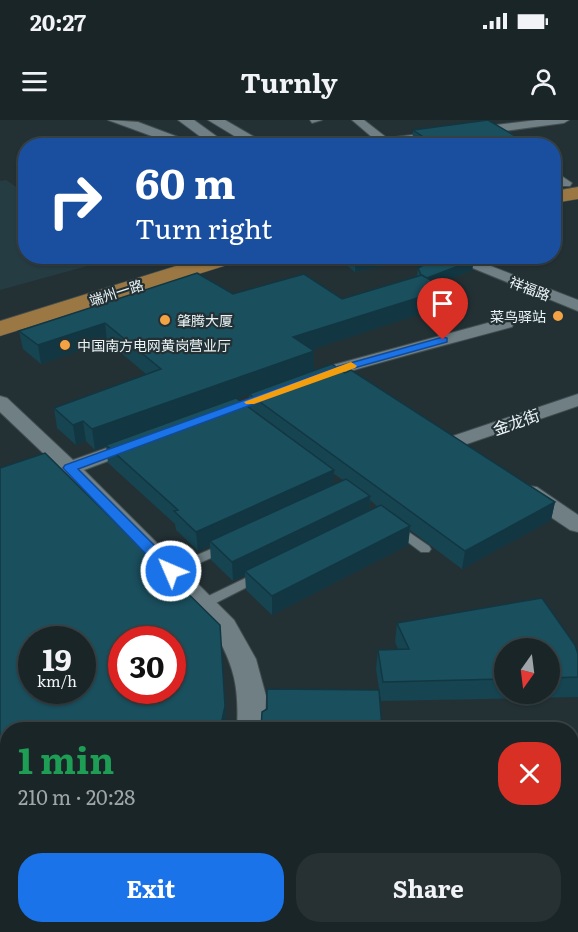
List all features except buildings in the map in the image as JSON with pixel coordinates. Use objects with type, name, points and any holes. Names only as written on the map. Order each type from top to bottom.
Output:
[{"type":"main road","name":"端州一路","points":[[0,310],[150,264]]},
{"type":"main road","name":"端州一路","points":[[0,329],[207,264]]},
{"type":"street","points":[[113,120],[134,124],[170,138]]},
{"type":"street","points":[[185,120],[212,138]]},
{"type":"street","points":[[214,120],[248,138]]},
{"type":"street","points":[[357,120],[380,138]]},
{"type":"street","points":[[465,120],[495,138]]},
{"type":"street","points":[[425,138],[481,129],[561,123]]},
{"type":"street","name":"祥福路","points":[[471,264],[577,305]]},
{"type":"street","points":[[288,388],[339,369],[506,322]]},
{"type":"street","points":[[339,369],[358,381]]},
{"type":"street","name":"金龙街","points":[[454,442],[578,400]]},
{"type":"street","points":[[0,402],[70,468],[225,626],[243,658],[252,696],[250,722]]},
{"type":"street","points":[[435,430],[473,455]]},
{"type":"street","points":[[70,468],[158,435]]},
{"type":"street","points":[[511,480],[578,525]]},
{"type":"lane","points":[[312,121],[319,120]]},
{"type":"lane","points":[[390,523],[425,549]]},
{"type":"lane","points":[[171,571],[233,543]]},
{"type":"lane","points":[[203,604],[266,573]]},
{"type":"shaded area","points":[[6,180],[18,188],[18,264],[95,264],[0,290],[0,181]]},
{"type":"slow traffic","points":[[250,402],[351,366]]},
{"type":"place","name":"菜鸟驿站","points":[[558,316]]},
{"type":"place","name":"肇腾大厦","points":[[165,320]]},
{"type":"place","name":"中国南方电网黄岗营业厅","points":[[65,345]]},
{"type":"route","points":[[171,571],[70,468],[339,369],[443,340]]}]
